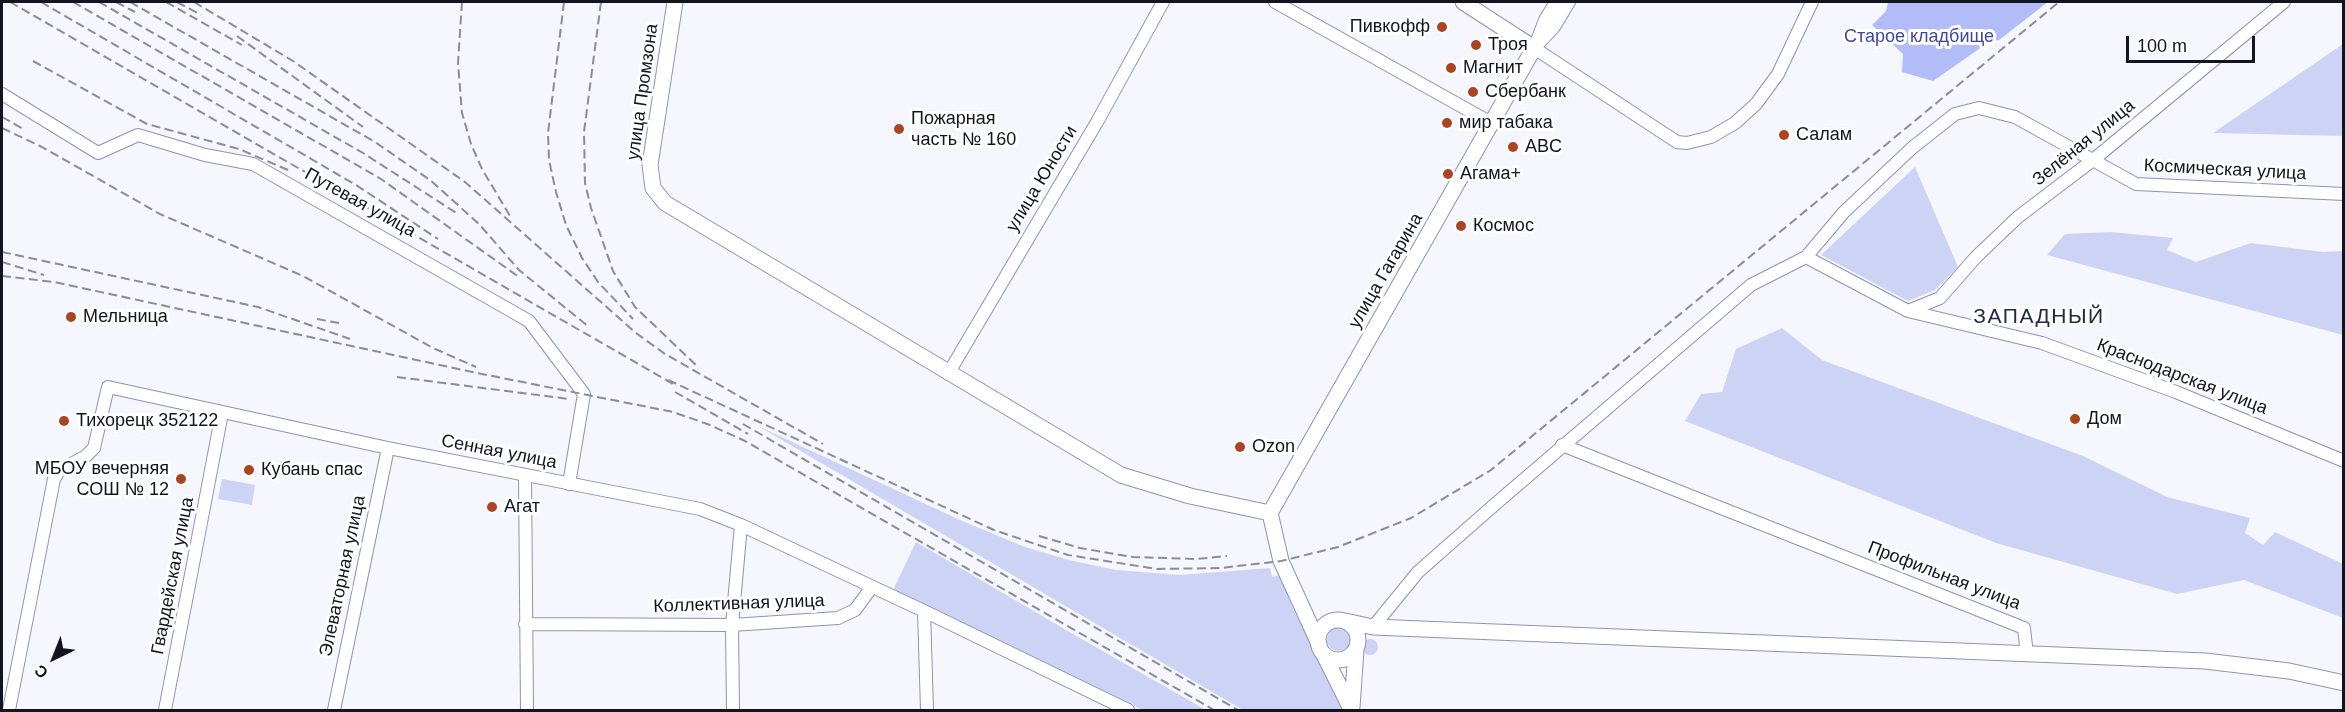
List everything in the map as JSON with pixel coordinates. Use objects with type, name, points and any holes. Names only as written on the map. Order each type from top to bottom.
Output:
[{"type":"main road","name":"улица Промзона","points":[[675,2],[650,165],[653,188],[665,203],[691,220],[948,374]]},
{"type":"main road","points":[[1463,2],[1534,48]]},
{"type":"main road","name":"улица Гагарина","points":[[1270,513],[1493,124],[1534,48]]},
{"type":"main road","points":[[948,374],[1121,475],[1190,496],[1270,513],[1281,561],[1352,710]]},
{"type":"main road","points":[[1303,607],[1373,627],[2205,661],[2289,671],[2343,683]]},
{"type":"main road","points":[[1352,710],[1357,645],[1356,629],[1344,620],[1332,621],[1324,626],[1319,634],[1320,647],[1330,658],[1337,660],[1349,657],[1357,645],[1373,627]]},
{"type":"street","name":"улица Юности","points":[[948,374],[1097,122],[1163,2]]},
{"type":"street","points":[[1275,2],[1493,124]]},
{"type":"street","name":"улица Гагарина","points":[[1534,48],[1545,20],[1556,2]]},
{"type":"street","name":"улица Гагарина","points":[[1534,48],[1554,27],[1569,2]]},
{"type":"street","points":[[1534,48],[1677,142],[1687,143],[1711,137],[1735,123],[1756,104],[1778,74],[1812,2]]},
{"type":"street","name":"Зелёная улица","points":[[1908,311],[1940,298],[1976,257],[2018,218],[2093,160],[2284,2]]},
{"type":"street","name":"Путевая улица","points":[[2,94],[98,153],[138,135],[205,155],[253,164],[529,321],[584,394],[569,484]]},
{"type":"street","name":"Космическая улица","points":[[1806,257],[1844,212],[1912,148],[1955,114],[1979,108],[2015,117],[2136,184],[2343,194]]},
{"type":"street","points":[[1373,627],[1418,572],[1562,446],[1751,285],[1806,257]]},
{"type":"street","name":"Краснодарская улица","points":[[1806,257],[1908,311],[2042,343],[2176,392],[2343,461]]},
{"type":"street","name":"Сенная улица","points":[[9,711],[54,479],[59,471],[86,456],[94,448],[108,387],[388,448],[700,509],[741,525],[872,587]]},
{"type":"street","name":"Гвардейская улица","points":[[165,711],[222,413]]},
{"type":"street","name":"Профильная улица","points":[[1562,446],[2024,628],[2027,655]]},
{"type":"street","name":"Элеваторная улица","points":[[334,711],[388,448]]},
{"type":"street","points":[[525,476],[527,711]]},
{"type":"street","points":[[733,711],[732,624],[741,525]]},
{"type":"street","points":[[872,587],[924,610],[1128,711]]},
{"type":"street","name":"Коллективная улица","points":[[525,624],[732,624],[838,618],[855,610],[872,587]]},
{"type":"street","points":[[924,610],[927,711]]},
{"type":"shaded area","points":[[2343,44],[2343,136],[2213,133]]},
{"type":"shaded area","points":[[1915,167],[1958,267],[1935,290],[1908,301],[1821,255]]},
{"type":"shaded area","points":[[2111,232],[2173,238],[2167,250],[2196,262],[2251,243],[2323,252],[2343,251],[2343,335],[2047,255],[2065,234]]},
{"type":"shaded area","points":[[1782,328],[1822,360],[2083,456],[2167,497],[2250,518],[2245,533],[2263,545],[2275,532],[2343,564],[2343,618],[2244,580],[2177,594],[1996,543],[1685,421],[1701,394],[1722,392],[1736,349]]},
{"type":"shaded area","points":[[758,426],[960,520],[1025,547],[1069,560],[1116,570],[1180,575],[1270,568],[1272,577],[1280,575],[1292,607],[1311,641],[1343,710],[1243,710]]},
{"type":"shaded area","points":[[222,479],[255,485],[252,505],[218,499]]},
{"type":"shaded area","points":[[916,542],[1206,710],[1143,710],[893,590]]},
{"type":"shaded area","points":[[1339,627],[1344,628],[1350,634],[1350,644],[1344,650],[1339,651],[1334,650],[1328,644],[1327,639],[1328,634],[1334,628]]},
{"type":"shaded area","points":[[1370,639],[1376,641],[1378,647],[1376,653],[1370,655],[1364,653],[1362,647],[1364,641]]},
{"type":"green space","name":"Старое кладбище","points":[[1888,2],[2048,2],[1999,40],[1989,42],[1933,81],[1902,72],[1903,54],[1872,25],[1886,11]]},
{"type":"railway","points":[[10,2],[673,384]]},
{"type":"railway","points":[[41,2],[356,185],[438,239]]},
{"type":"railway","points":[[73,2],[381,179],[519,277]]},
{"type":"railway","points":[[99,2],[363,153],[458,214]]},
{"type":"railway","points":[[116,2],[135,12]]},
{"type":"railway","points":[[130,2],[375,142],[430,180],[479,224],[519,270],[589,327]]},
{"type":"railway","points":[[166,2],[242,45]]},
{"type":"railway","points":[[177,2],[201,15]]},
{"type":"railway","points":[[194,2],[293,61],[465,182],[636,333],[665,354],[823,444]]},
{"type":"railway","points":[[462,2],[458,63],[462,113],[471,144],[482,169],[510,216]]},
{"type":"railway","points":[[564,2],[548,133],[549,160],[566,225],[582,258],[598,282],[633,319]]},
{"type":"railway","points":[[601,2],[584,132],[585,183],[591,208],[613,271],[635,307],[699,368]]},
{"type":"railway","points":[[668,380],[994,530],[1068,555],[1157,569],[1221,568],[1281,561],[1338,547],[1411,518],[1491,470],[2059,2]]},
{"type":"railway","points":[[237,36],[363,127]]},
{"type":"railway","points":[[33,61],[147,124],[239,149],[288,170]]},
{"type":"railway","points":[[2,117],[25,130]]},
{"type":"railway","points":[[2,128],[42,147],[160,214],[303,276],[433,348],[476,367]]},
{"type":"railway","points":[[2,252],[258,307],[350,339]]},
{"type":"railway","points":[[2,262],[44,275]]},
{"type":"railway","points":[[2,276],[54,282],[477,373],[673,412],[710,425],[745,441],[1214,710]]},
{"type":"railway","points":[[317,319],[339,323]]},
{"type":"railway","points":[[397,377],[569,399]]},
{"type":"railway","points":[[675,392],[748,434]]},
{"type":"railway","points":[[743,424],[1238,710]]},
{"type":"railway","points":[[1039,536],[1080,548],[1133,557],[1197,559],[1227,556]]},
{"type":"place","name":"Пивкофф","points":[[1442,27]]},
{"type":"place","name":"Троя","points":[[1476,45]]},
{"type":"place","name":"Магнит","points":[[1451,68]]},
{"type":"place","name":"Сбербанк","points":[[1473,92]]},
{"type":"place","name":"мир табака","points":[[1447,123]]},
{"type":"place","name":"Пожарная часть № 160","points":[[899,129]]},
{"type":"place","name":"Салам","points":[[1784,135]]},
{"type":"place","name":"ABC","points":[[1513,147]]},
{"type":"place","name":"Агама+","points":[[1448,174]]},
{"type":"place","name":"Космос","points":[[1461,226]]},
{"type":"place","name":"Мельница","points":[[71,317]]},
{"type":"place","name":"Дом","points":[[2075,419]]},
{"type":"place","name":"Тихорецк 352122","points":[[64,421]]},
{"type":"place","name":"Ozon","points":[[1240,447]]},
{"type":"place","name":"Кубань спас","points":[[249,470]]},
{"type":"place","name":"МБОУ вечерняя СОШ № 12","points":[[181,479]]},
{"type":"place","name":"Агат","points":[[492,507]]},
{"type":"district","name":"ЗАПАДНЫЙ","points":[[2039,317]]}]
